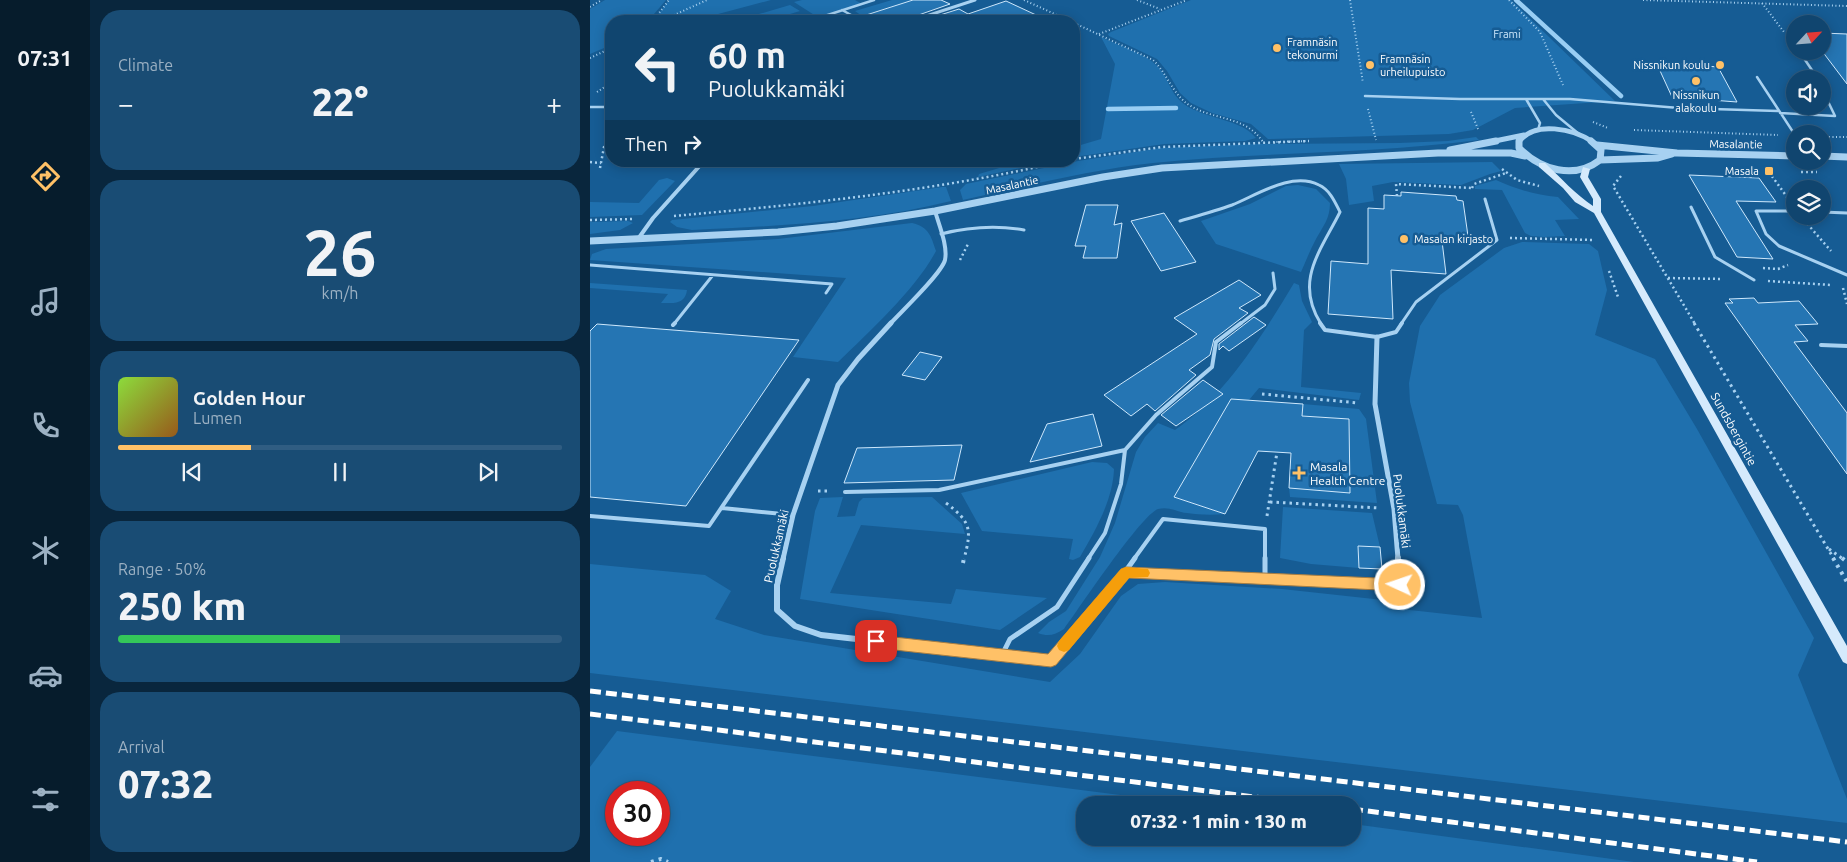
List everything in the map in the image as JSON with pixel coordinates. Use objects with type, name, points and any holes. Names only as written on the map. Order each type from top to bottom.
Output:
[{"type":"main road","name":"Sundsbergintie","points":[[1542,165],[1566,186],[1578,200],[1597,212],[1847,658]]},
{"type":"main road","name":"Sundsbergintie","points":[[1586,169],[1584,177],[1597,199],[1597,212]]},
{"type":"street","points":[[929,15],[975,0]]},
{"type":"street","points":[[1524,135],[1519,141],[1519,148],[1525,156],[1542,165],[1560,170],[1586,169],[1595,165],[1600,160],[1601,150],[1597,145],[1581,135],[1555,129],[1538,130]]},
{"type":"street","name":"Masalantie","points":[[1438,152],[1524,135],[1538,130]]},
{"type":"street","name":"Masalantie","points":[[1597,145],[1677,153],[1786,156]]},
{"type":"street","name":"Masalantie","points":[[590,240],[638,240],[805,230],[935,211],[1140,170],[1438,152],[1511,153],[1525,156]]},
{"type":"street","name":"Masalantie","points":[[1600,160],[1658,158],[1677,153]]},
{"type":"street","points":[[1831,156],[1847,157]]},
{"type":"street","points":[[638,240],[653,218],[699,167]]},
{"type":"street","name":"Puolukkamäki","points":[[935,211],[945,250],[945,261],[935,275],[858,359],[838,385],[793,514],[776,585],[777,610],[794,626],[821,635],[1051,661],[1126,572],[1400,585],[1394,509],[1375,404],[1377,337]]},
{"type":"lane","points":[[827,15],[874,0]]},
{"type":"lane","points":[[842,10],[851,15]]},
{"type":"lane","points":[[1757,77],[1788,125]]},
{"type":"lane","points":[[1365,96],[1570,99],[1679,108],[1786,112]]},
{"type":"lane","points":[[1526,99],[1540,123],[1538,130]]},
{"type":"lane","points":[[1543,99],[1556,115],[1581,135]]},
{"type":"lane","points":[[590,107],[605,107]]},
{"type":"lane","points":[[1821,115],[1835,116],[1831,108]]},
{"type":"lane","points":[[1180,221],[1209,214],[1282,182],[1297,180],[1312,182],[1324,188],[1332,195],[1340,212],[1309,273],[1309,302],[1315,316],[1325,330],[1377,337],[1396,332],[1416,302],[1497,240],[1485,199]]},
{"type":"lane","points":[[1691,207],[1715,257],[1754,280]]},
{"type":"lane","points":[[1786,211],[1756,211],[1766,234],[1779,246],[1847,275]]},
{"type":"lane","points":[[1831,212],[1847,213]]},
{"type":"lane","points":[[941,234],[967,228],[1000,225],[1024,230]]},
{"type":"lane","points":[[590,266],[832,284],[826,294]]},
{"type":"lane","points":[[1002,655],[1010,639],[1057,607],[1105,533],[1121,484],[1125,450],[1156,415],[1212,367],[1216,342],[1265,305],[1275,290],[1273,274]]},
{"type":"lane","points":[[673,325],[713,275]]},
{"type":"lane","points":[[1821,346],[1847,346]]},
{"type":"lane","points":[[590,516],[710,526],[808,380]]},
{"type":"lane","points":[[845,492],[938,490],[1125,450]]},
{"type":"lane","points":[[722,508],[793,514]]},
{"type":"lane","points":[[1126,572],[1163,520],[1265,529],[1265,578]]},
{"type":"path","points":[[590,7],[602,0]]},
{"type":"path","points":[[657,15],[668,0]]},
{"type":"path","points":[[674,15],[707,0]]},
{"type":"path","points":[[1024,0],[1057,15]]},
{"type":"path","points":[[1137,0],[1161,10]]},
{"type":"path","points":[[1099,34],[1187,0]]},
{"type":"path","points":[[1350,0],[1365,96],[1376,140]]},
{"type":"path","points":[[1509,0],[1540,32],[1556,63],[1570,99]]},
{"type":"path","points":[[1643,0],[1847,6]]},
{"type":"path","points":[[1761,3],[1786,34]]},
{"type":"path","points":[[1080,26],[1153,60],[1161,66],[1179,95],[1189,104],[1210,114],[1246,124],[1256,132],[1263,142]]},
{"type":"path","points":[[590,58],[605,51]]},
{"type":"path","points":[[590,96],[605,87]]},
{"type":"path","points":[[1629,130],[1786,136]]},
{"type":"path","points":[[1471,133],[1480,132]]},
{"type":"path","points":[[1831,137],[1847,138]]},
{"type":"path","points":[[1080,158],[1159,146],[1310,142]]},
{"type":"path","points":[[600,168],[605,145]]},
{"type":"path","points":[[590,162],[601,163]]},
{"type":"path","points":[[590,220],[653,218],[777,208],[1000,176],[1038,167]]},
{"type":"path","points":[[1768,171],[1786,195]]},
{"type":"path","points":[[1622,175],[1614,186],[1847,582]]},
{"type":"path","points":[[1397,196],[1396,184],[1472,188]]},
{"type":"path","points":[[1809,225],[1835,255]]},
{"type":"path","points":[[1497,238],[1597,240]]},
{"type":"path","points":[[1729,266],[1778,269],[1790,263],[1800,254]]},
{"type":"path","points":[[1842,286],[1847,304]]},
{"type":"path","points":[[1262,394],[1375,404]]},
{"type":"path","points":[[1265,529],[1277,452]]},
{"type":"path","points":[[938,490],[941,499],[967,521],[971,534],[963,564]]},
{"type":"path","points":[[1270,502],[1394,509]]},
{"type":"path","points":[[1827,547],[1847,562]]},
{"type":"path","points":[[651,862],[661,859],[668,862]]},
{"type":"green space","points":[[605,0],[666,0],[653,15],[605,15],[605,48],[590,54],[590,9]]},
{"type":"green space","points":[[669,0],[771,0],[715,15],[658,15]]},
{"type":"green space","points":[[802,0],[855,0],[862,4],[828,15],[814,15],[794,2]]},
{"type":"green space","points":[[892,0],[913,0],[865,15],[861,15],[855,11]]},
{"type":"green space","name":"Framnäsin urheilupuisto","points":[[1191,0],[1511,0],[1615,101],[1515,108],[1473,130],[1449,134],[1268,139],[1251,124],[1212,113],[1191,103],[1180,93],[1167,71],[1157,59],[1108,34]]},
{"type":"green space","points":[[790,5],[800,11],[787,15],[756,15]]},
{"type":"green space","points":[[1101,37],[1153,62],[1162,71],[1176,96],[1184,104],[1202,113],[1242,127],[1256,138],[1245,141],[1164,144],[1080,156],[1080,145],[1101,139],[1115,64]]},
{"type":"green space","points":[[1476,137],[1479,140],[1357,151],[1194,159],[1153,163],[1081,174],[963,200],[960,190],[966,184],[1049,167],[1080,167],[1080,161],[1161,148],[1259,144],[1448,141]]},
{"type":"green space","points":[[1492,162],[1501,171],[1461,185],[1393,182],[1372,186],[1374,201],[1349,205],[1346,179],[1339,164]]},
{"type":"green space","points":[[1003,167],[1026,167],[978,177],[979,174]]},
{"type":"green space","points":[[667,178],[675,181],[642,215],[590,217],[590,202],[639,203],[659,180]]},
{"type":"green space","points":[[1496,180],[1526,191],[1558,197],[1579,219],[1555,220],[1565,236],[1531,236],[1525,233],[1502,190],[1475,189],[1475,186]]},
{"type":"green space","points":[[1298,185],[1316,189],[1330,203],[1330,209],[1324,226],[1301,272],[1216,244],[1201,221],[1250,204],[1286,186]]},
{"type":"green space","points":[[946,187],[951,201],[887,214],[789,225],[692,230],[677,227],[670,222],[672,220],[813,206]]},
{"type":"green space","points":[[628,221],[633,223],[620,230],[590,234],[590,222]]},
{"type":"green space","points":[[912,223],[926,230],[933,241],[936,251],[917,280],[904,295],[838,362],[793,357],[846,278],[590,260],[592,254],[606,249],[778,239]]},
{"type":"green space","points":[[1522,242],[1589,244],[1598,251],[1607,290],[1595,335],[1655,359],[1697,429],[1814,638],[1798,675],[1847,799],[1847,823],[590,673],[590,564],[705,575],[731,591],[715,619],[764,635],[1050,682],[1080,654],[1121,596],[1138,584],[1165,582],[1282,589],[1383,600],[1392,608],[1482,618],[1463,515],[1458,505],[1437,504],[1410,402],[1409,383],[1420,326],[1440,295],[1504,248]]},
{"type":"green space","points":[[590,283],[687,290],[686,295],[681,301],[661,303],[668,294],[590,288]]},
{"type":"green space","points":[[1294,283],[1299,285],[1302,301],[1312,322],[1304,330],[1301,387],[1361,393],[1359,400],[1259,388],[1249,400],[1248,408],[1175,497],[1225,514],[1197,514],[1162,508],[1158,509],[1150,515],[1124,545],[1064,629],[1051,635],[1038,633],[1049,622],[1066,611],[1100,557],[1115,523],[1136,452],[1145,437],[1158,423],[1175,430],[1211,400],[1256,344]]},
{"type":"green space","points":[[1303,404],[1359,409],[1366,419],[1377,503],[1290,497],[1289,488],[1350,492],[1349,419],[1302,416]]},
{"type":"green space","points":[[1092,462],[1107,463],[1114,469],[1113,481],[1107,504],[1097,526],[1080,557],[1073,560],[1069,559],[1073,539],[982,531],[961,493]]},
{"type":"green space","points":[[843,497],[837,517],[855,516],[859,502],[863,498],[932,497],[962,524],[965,534],[861,525],[830,593],[951,604],[956,589],[1047,598],[1000,630],[800,599],[815,511],[820,498]]},
{"type":"green space","points":[[1283,507],[1372,513],[1380,547],[1358,547],[1359,568],[1311,564],[1280,558]]},
{"type":"green space","points":[[617,731],[1128,796],[1076,796],[1076,846],[1361,846],[1361,825],[1634,862],[590,862],[590,767]]},
{"type":"building","points":[[913,0],[941,0],[950,4],[919,15],[866,15]]},
{"type":"building","points":[[1006,1],[1036,15],[940,15],[959,9],[968,14]]},
{"type":"building","points":[[1831,33],[1847,34],[1847,84],[1829,60],[1831,60]]},
{"type":"building","name":"Nissnikun alakoulu","points":[[1656,62],[1718,67],[1737,102],[1672,97]]},
{"type":"building","points":[[1689,175],[1759,178],[1776,202],[1736,201],[1773,259],[1737,257]]},
{"type":"building","points":[[1401,192],[1456,196],[1457,200],[1463,201],[1469,243],[1442,241],[1446,274],[1391,270],[1393,319],[1328,314],[1331,261],[1368,264],[1368,208],[1384,209],[1384,195],[1401,196]]},
{"type":"building","points":[[1086,205],[1118,205],[1114,225],[1122,223],[1117,258],[1083,258],[1086,246],[1075,246]]},
{"type":"building","points":[[1164,213],[1196,262],[1161,271],[1131,221]]},
{"type":"building","points":[[1239,280],[1261,295],[1239,308],[1248,313],[1214,339],[1210,355],[1189,370],[1196,375],[1155,411],[1147,404],[1131,416],[1104,395],[1197,334],[1174,318]]},
{"type":"building","points":[[1754,298],[1758,303],[1799,301],[1818,324],[1795,325],[1808,341],[1794,342],[1847,413],[1847,474],[1725,303],[1733,303],[1729,299]]},
{"type":"building","points":[[1254,317],[1266,325],[1229,351],[1223,346],[1219,350],[1219,344]]},
{"type":"building","points":[[597,324],[799,340],[686,506],[590,497],[590,331]]},
{"type":"building","points":[[920,352],[942,357],[925,380],[902,375]]},
{"type":"building","points":[[1203,380],[1223,394],[1176,426],[1161,415]]},
{"type":"building","points":[[1231,399],[1303,404],[1302,416],[1349,419],[1350,493],[1289,488],[1291,453],[1258,451],[1225,514],[1174,497]]},
{"type":"building","points":[[1093,414],[1102,446],[1030,462],[1047,424]]},
{"type":"building","points":[[962,445],[954,480],[844,483],[857,448]]},
{"type":"building","points":[[1358,546],[1380,547],[1382,569],[1359,568]]},
{"type":"waterway","points":[[1516,0],[1621,96]]},
{"type":"waterway","points":[[1108,109],[1176,108]]},
{"type":"railway","points":[[590,691],[1847,842]]},
{"type":"railway","points":[[590,714],[1247,796]]},
{"type":"railway","points":[[1361,810],[1757,862]]},
{"type":"slow traffic","points":[[1064,646],[1126,572],[1143,573]]},
{"type":"place","name":"Framnäsin tekonurmi","points":[[1277,48]]},
{"type":"place","name":"Framnäsin urheilupuisto","points":[[1370,65]]},
{"type":"place","name":"Nissnikun koulu","points":[[1720,65]]},
{"type":"place","name":"Nissnikun alakoulu","points":[[1696,81]]},
{"type":"place","name":"Masala","points":[[1769,171]]},
{"type":"place","name":"Masalan kirjasto","points":[[1404,239]]},
{"type":"place","name":"Masala Health Centre","points":[[1299,473]]},
{"type":"route","points":[[876,641],[1051,661],[1126,572],[1400,585]]},
{"type":"park label","name":"Frami","points":[[1507,34]]}]
